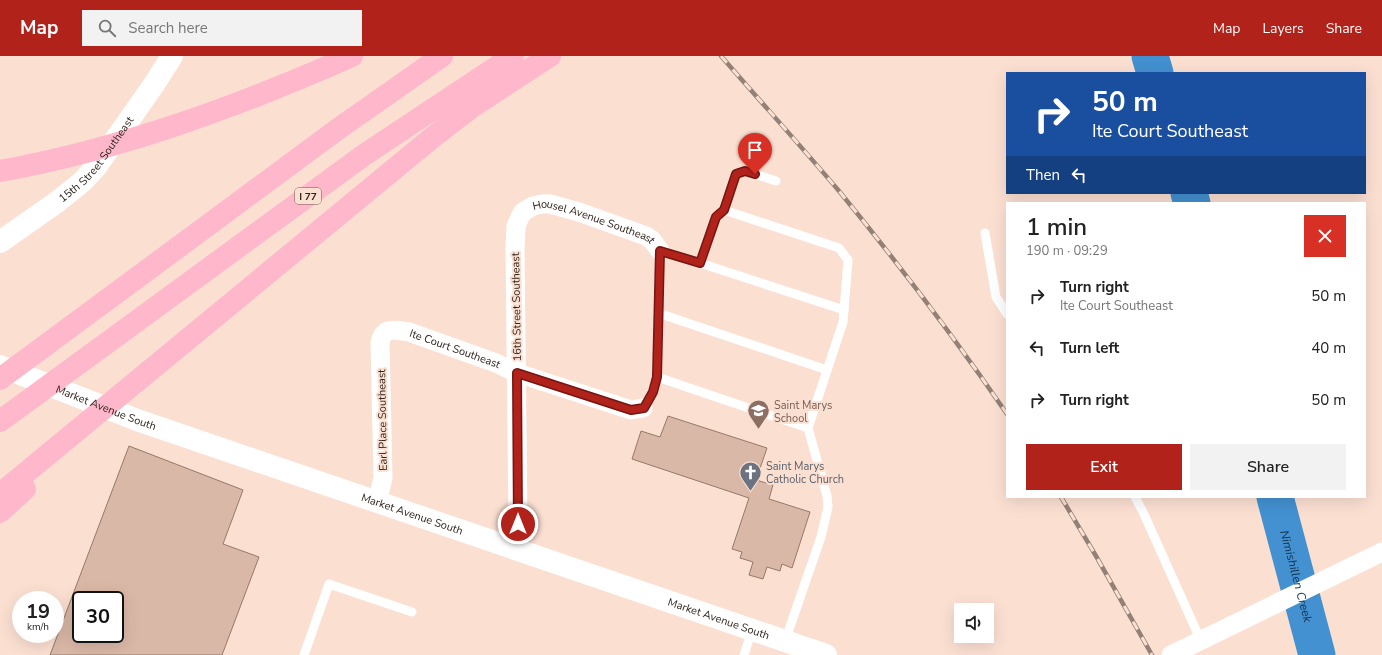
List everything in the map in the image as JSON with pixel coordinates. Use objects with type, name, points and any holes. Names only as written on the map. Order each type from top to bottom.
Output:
[{"type":"highway","points":[[0,171],[37,164],[128,140],[178,124],[231,105],[352,56]]},
{"type":"highway","points":[[0,379],[338,129],[442,56]]},
{"type":"highway","name":"I 77","points":[[0,421],[364,155],[513,56]]},
{"type":"highway","points":[[0,494],[432,137],[472,107],[550,56]]},
{"type":"highway","points":[[0,512],[160,362]]},
{"type":"street","name":"15th Street Southeast","points":[[0,242],[57,202],[82,182],[96,167],[155,83],[172,56]]},
{"type":"street","name":"Housel Avenue Southeast","points":[[523,212],[533,206],[542,204],[550,204],[579,212],[646,236],[652,240],[660,251]]},
{"type":"street","name":"16th Street Southeast","points":[[512,547],[518,524],[515,248],[516,226],[523,212]]},
{"type":"street","name":"Ite Court Southeast","points":[[381,337],[387,331],[394,329],[409,332],[496,363],[517,373],[631,410],[644,408]]},
{"type":"street","name":"Earl Place Southeast","points":[[377,502],[383,478],[381,337]]},
{"type":"street","name":"Market Avenue South","points":[[0,366],[137,420],[826,655]]},
{"type":"street","points":[[1171,655],[1382,552]]},
{"type":"lane","points":[[700,263],[716,217],[724,210],[736,174],[745,171],[776,181]]},
{"type":"lane","points":[[724,210],[839,248],[848,260],[843,322],[808,428],[827,496],[828,507],[820,538],[785,641]]},
{"type":"lane","points":[[985,233],[996,297],[1006,312]]},
{"type":"lane","points":[[644,408],[653,392],[657,377],[660,251],[844,310]]},
{"type":"lane","points":[[658,313],[827,370]]},
{"type":"lane","points":[[657,377],[808,428]]},
{"type":"lane","points":[[1136,498],[1201,641]]},
{"type":"lane","points":[[304,655],[329,584],[412,612]]},
{"type":"lane","points":[[744,655],[752,630]]},
{"type":"building","name":"Saint Marys Catholic Church","points":[[668,416],[767,448],[756,480],[773,485],[769,499],[810,512],[792,568],[782,564],[780,571],[767,567],[763,579],[749,575],[753,562],[740,558],[742,552],[732,549],[749,498],[632,459],[641,431],[660,437]]},
{"type":"building","points":[[129,446],[243,490],[223,544],[259,557],[222,655],[50,655],[55,643],[64,643],[64,618],[72,597],[72,643],[124,643],[124,591],[74,591]]},
{"type":"waterway","name":"Nimishillen Creek","points":[[1150,56],[1155,72]]},
{"type":"waterway","name":"Nimishillen Creek","points":[[1189,194],[1192,202]]},
{"type":"waterway","name":"Nimishillen Creek","points":[[1275,498],[1317,655]]},
{"type":"railway","points":[[721,56],[861,218],[946,329],[1006,413]]},
{"type":"railway","points":[[1062,498],[1152,655]]},
{"type":"place","name":"Saint Marys School","points":[[758,430]]},
{"type":"place","name":"Saint Marys Catholic Church","points":[[751,492]]},
{"type":"route","points":[[518,524],[517,373],[631,410],[644,408],[653,392],[657,377],[660,251],[700,263],[716,217],[724,210],[736,174],[745,171],[755,174]]}]
